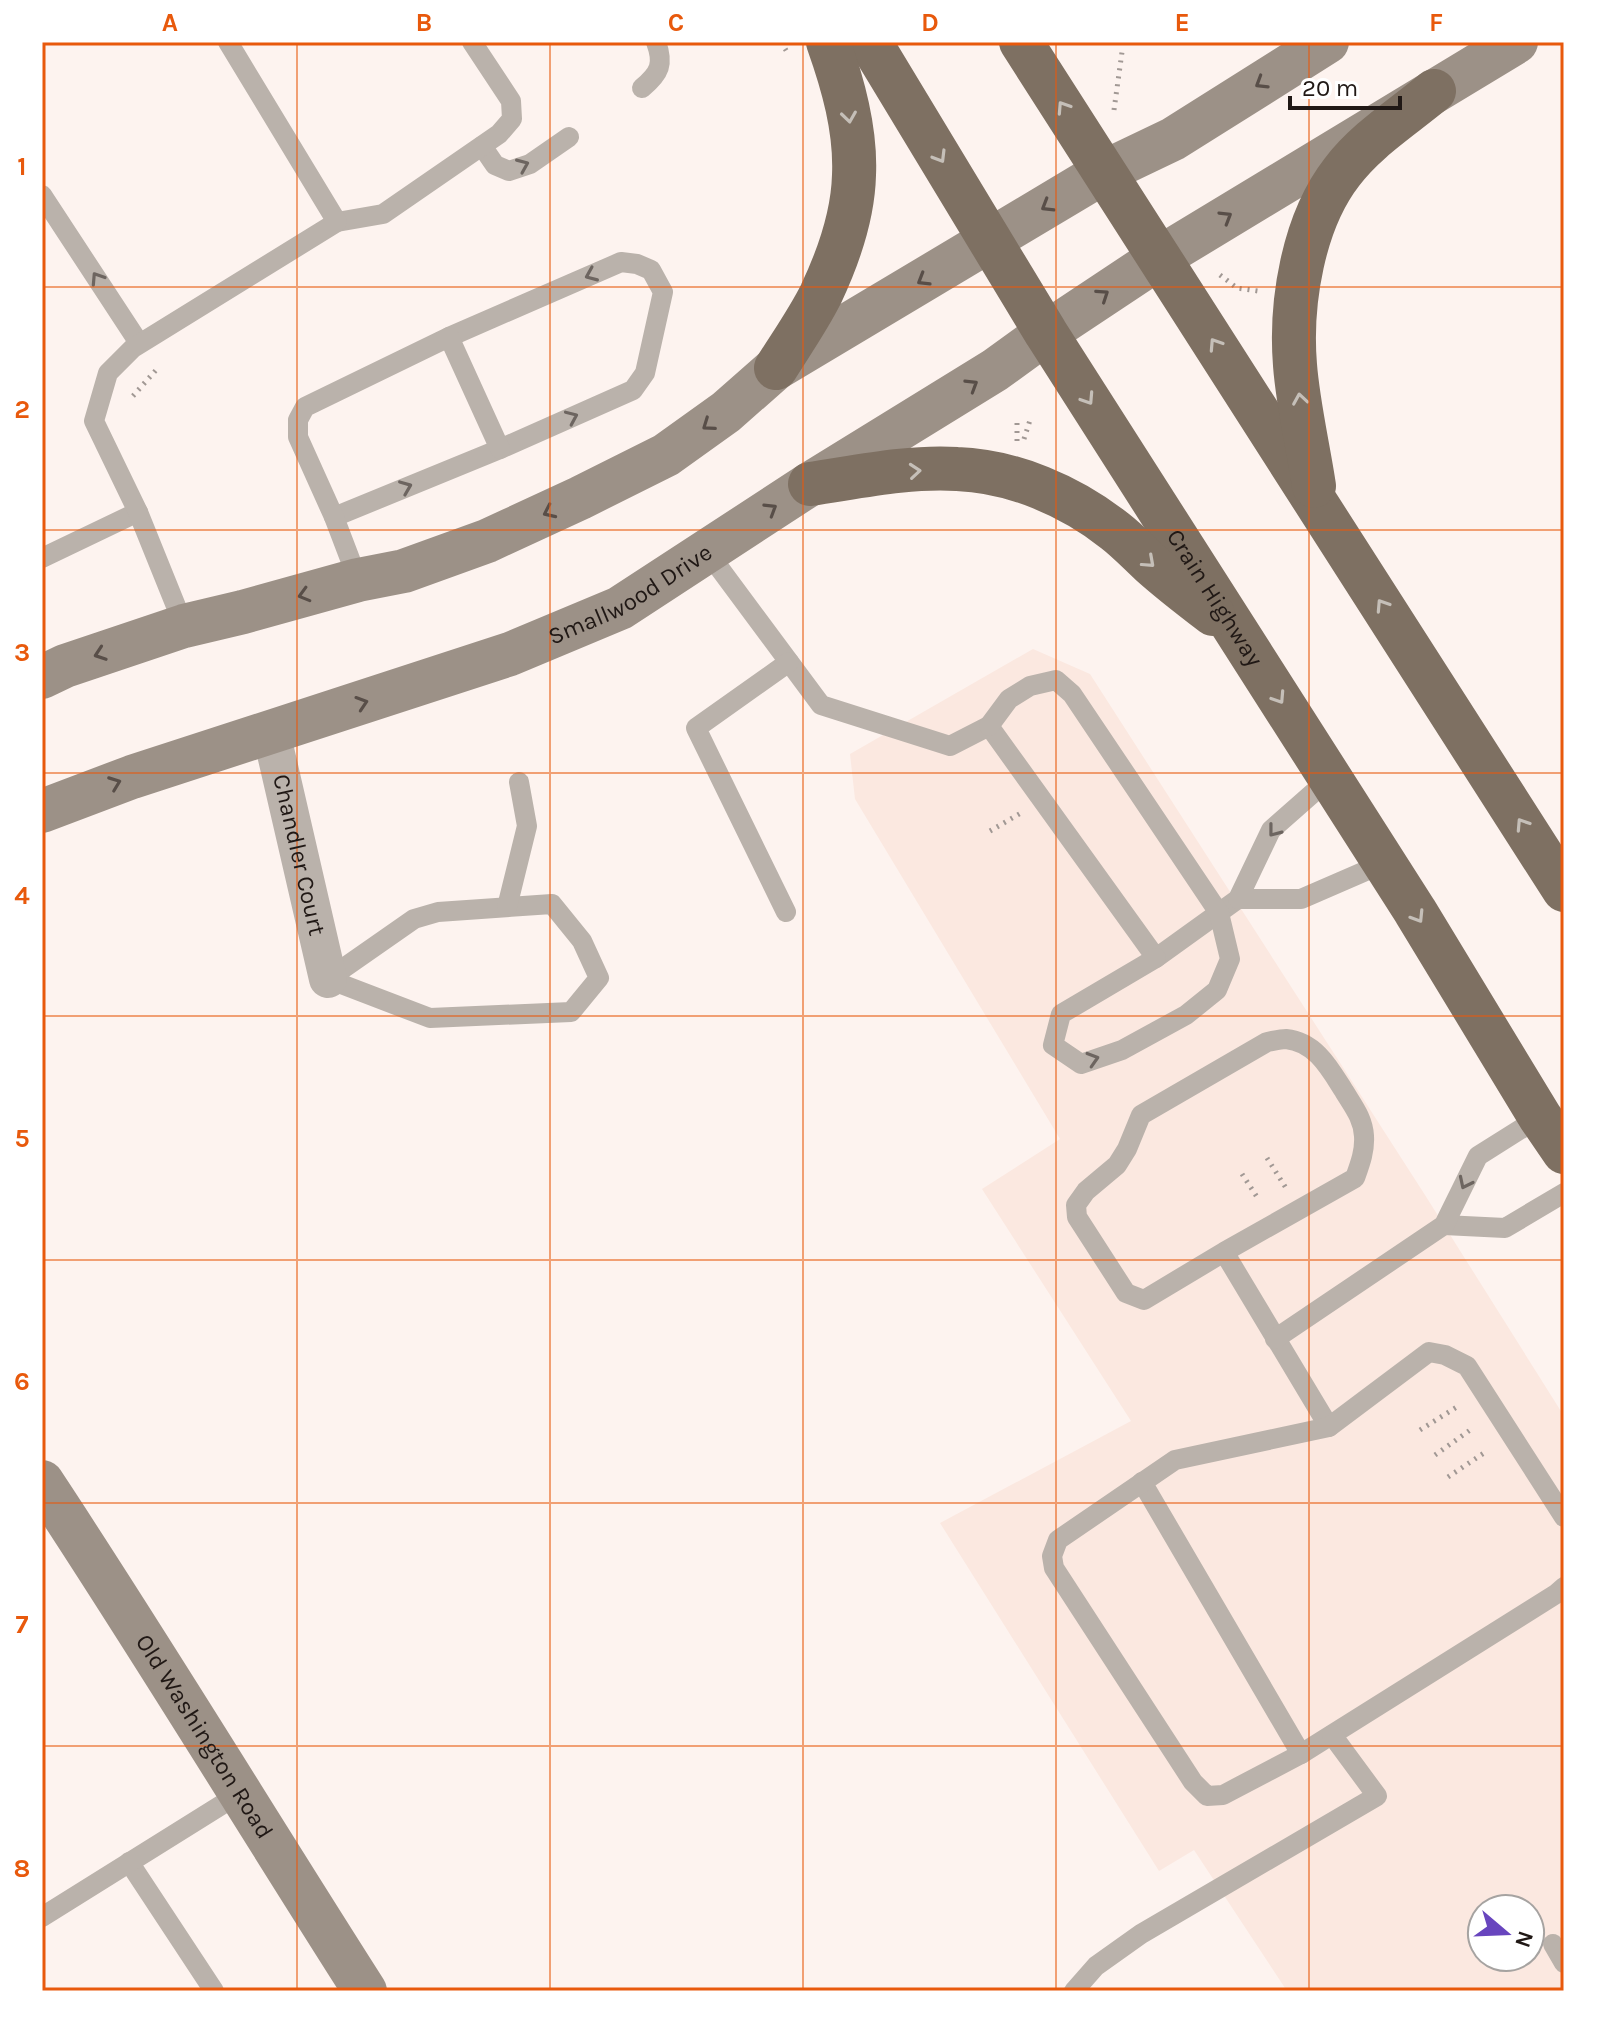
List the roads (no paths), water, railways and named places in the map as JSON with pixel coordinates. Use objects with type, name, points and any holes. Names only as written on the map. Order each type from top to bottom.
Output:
[{"type":"highway","name":"Crain Highway","points":[[870,42],[1046,333],[1384,863],[1552,1134]]},
{"type":"highway","points":[[1021,42],[1564,890]]},
{"type":"highway","points":[[776,368],[820,295],[843,235],[855,175],[846,101],[808,48]]},
{"type":"highway","points":[[1317,504],[1295,364],[1297,297],[1309,239],[1325,197],[1341,172],[1360,151],[1434,91]]},
{"type":"highway","points":[[810,484],[954,468],[986,471],[1025,483],[1078,506],[1115,531],[1181,590],[1237,632]]},
{"type":"main road","points":[[42,677],[65,666],[184,626],[358,580],[404,571],[487,541],[666,455],[726,412],[776,368],[1104,172],[1173,139],[1327,42]]},
{"type":"main road","name":"Smallwood Drive","points":[[42,811],[132,777],[510,654],[620,608],[706,550],[995,370],[1159,258],[1516,42]]},
{"type":"main road","name":"Old Washington Road","points":[[42,1482],[112,1587],[365,1991]]},
{"type":"street","name":"Chandler Court","points":[[271,732],[328,979]]},
{"type":"lane","points":[[228,42],[337,222]]},
{"type":"lane","points":[[184,626],[138,512],[94,421],[108,373],[139,343],[337,222],[383,214],[499,134],[512,119],[511,101],[472,42]]},
{"type":"lane","points":[[642,88],[656,76],[661,59],[656,42]]},
{"type":"lane","points":[[482,146],[495,165],[509,171],[530,164],[569,137]]},
{"type":"lane","points":[[42,195],[139,343]]},
{"type":"lane","points":[[334,517],[633,390],[645,373],[663,292],[651,270],[621,262],[449,337],[305,407],[298,420],[298,437],[358,580]]},
{"type":"lane","points":[[449,337],[500,449]]},
{"type":"lane","points":[[42,558],[138,512]]},
{"type":"lane","points":[[706,550],[821,705],[950,746],[989,726],[1009,699],[1030,686],[1056,680],[1072,694],[1219,913],[1230,959],[1217,990],[1186,1015],[1122,1050],[1081,1064],[1053,1045],[1061,1014],[1156,958],[1219,913],[1238,899],[1271,830],[1330,778]]},
{"type":"lane","points":[[786,912],[696,728],[789,662]]},
{"type":"lane","points":[[989,726],[1156,958]]},
{"type":"lane","points":[[507,907],[527,826],[519,782]]},
{"type":"lane","points":[[1238,899],[1301,899],[1384,863]]},
{"type":"lane","points":[[552,904],[582,941],[599,978],[571,1012],[430,1018],[328,979],[414,919],[438,912],[552,904]]},
{"type":"lane","points":[[1285,1039],[1298,1043],[1324,1060],[1362,1120],[1363,1158],[1355,1178],[1224,1252],[1144,1300],[1126,1293],[1077,1217],[1076,1205],[1086,1191],[1117,1165],[1141,1115],[1267,1042],[1285,1039]]},
{"type":"lane","points":[[1275,1339],[1444,1225],[1478,1156],[1552,1134]]},
{"type":"lane","points":[[1444,1225],[1505,1228],[1564,1193]]},
{"type":"lane","points":[[1224,1252],[1329,1427]]},
{"type":"lane","points":[[1564,1517],[1467,1366],[1445,1355],[1429,1352],[1329,1427],[1175,1460],[1058,1540],[1052,1556],[1054,1568],[1193,1782],[1207,1796],[1223,1795],[1301,1754],[1564,1587]]},
{"type":"lane","points":[[1142,1482],[1301,1754]]},
{"type":"lane","points":[[1074,1991],[1096,1966],[1141,1934],[1377,1796],[1332,1735]]},
{"type":"lane","points":[[42,1917],[239,1794]]},
{"type":"lane","points":[[129,1862],[214,1991]]},
{"type":"lane","points":[[1553,1944],[1564,1963]]}]
